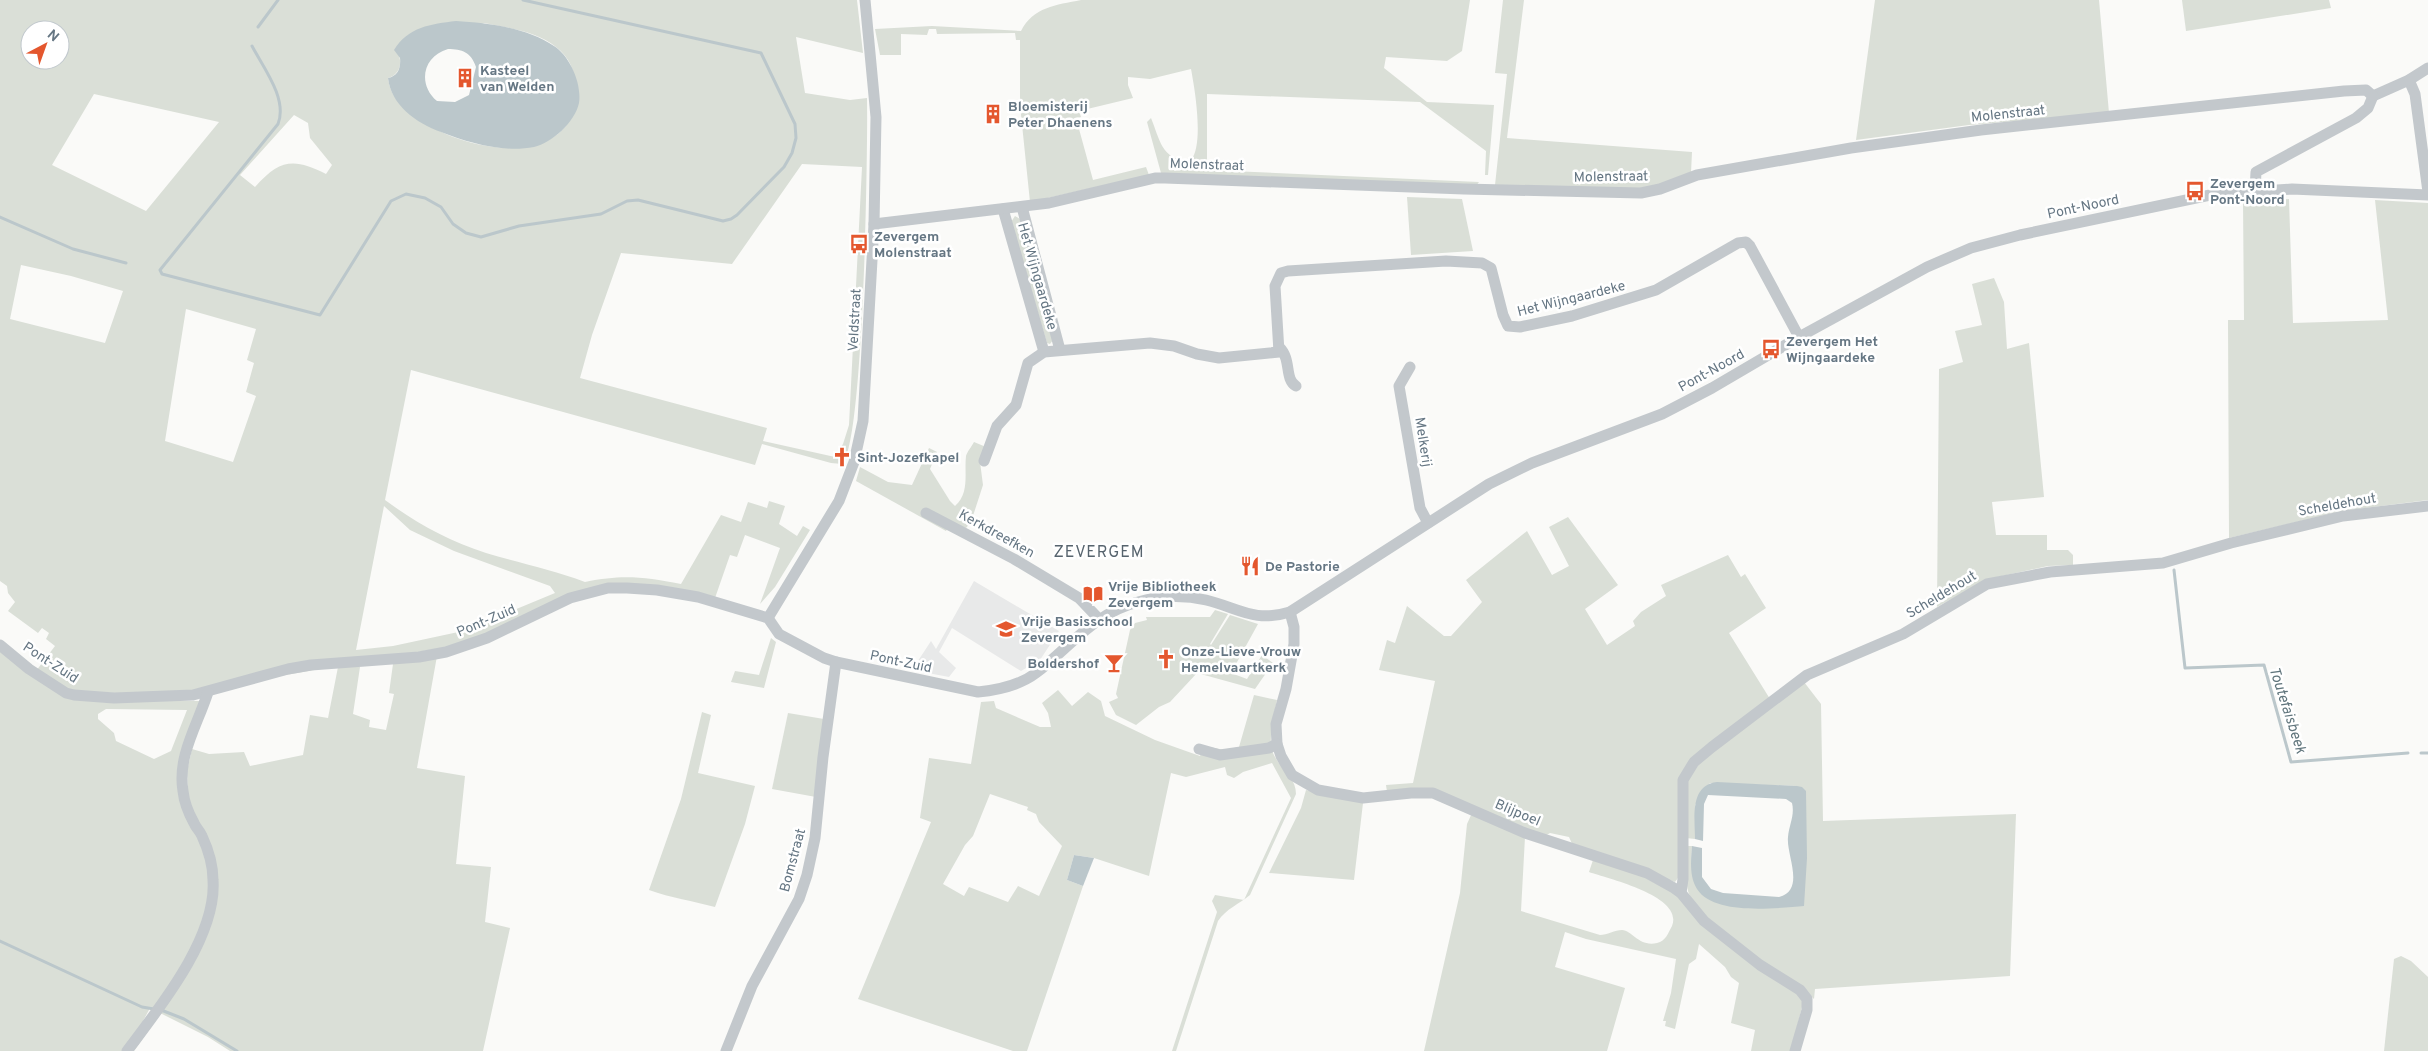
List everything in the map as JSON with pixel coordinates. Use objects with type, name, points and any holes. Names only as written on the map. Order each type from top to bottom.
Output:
[{"type":"street","name":"Veldstraat","points":[[768,618],[839,501],[854,462],[864,421],[874,224],[876,117],[865,0]]},
{"type":"street","points":[[2255,190],[2256,172],[2356,118],[2368,108],[2373,96],[2409,80],[2428,68]]},
{"type":"street","name":"Pont-Noord","points":[[1290,612],[1489,484],[1532,463],[1662,414],[1712,388],[1799,337],[1927,267],[1971,248],[2020,235],[2185,199],[2255,190],[2292,189],[2428,194],[2415,94],[2409,80]]},
{"type":"street","name":"Molenstraat","points":[[874,224],[1022,208],[1082,197],[1155,178],[1641,193],[1660,189],[1697,175],[1925,137],[2344,91],[2366,90],[2373,96]]},
{"type":"street","name":"Het Wijngaardeke","points":[[1022,208],[1060,350]]},
{"type":"street","name":"Het Wijngaardeke","points":[[1003,209],[1044,352]]},
{"type":"street","name":"Het Wijngaardeke","points":[[984,460],[997,426],[1016,405],[1028,363],[1044,352],[1150,343],[1174,346],[1197,354],[1218,358],[1278,352],[1275,286],[1281,273],[1288,271],[1428,262],[1482,263],[1492,268],[1503,315],[1508,326],[1520,327],[1572,316],[1656,290],[1738,243],[1746,242],[1750,246],[1799,337]]},
{"type":"street","name":"Het Wijngaardeke","points":[[1279,347],[1286,353],[1290,379],[1296,386]]},
{"type":"street","name":"Melkerij","points":[[1410,367],[1399,386],[1420,508],[1428,523]]},
{"type":"street","name":"Scheldehout","points":[[1681,893],[1683,879],[1683,780],[1687,772],[1712,747],[1807,675],[1903,634],[1987,584],[2050,572],[2163,563],[2231,543],[2343,516],[2428,506]]},
{"type":"street","name":"Kerkdreefken","points":[[926,513],[1014,559],[1079,598],[1099,619]]},
{"type":"street","name":"Pont-Zuid","points":[[0,645],[29,669],[66,693],[93,698],[158,698],[208,692],[262,675],[303,666],[419,658],[446,652],[487,638],[570,598],[608,588],[657,590],[726,604],[768,618],[779,634],[824,658],[836,662],[978,692],[1008,688],[1035,674],[1072,639],[1099,619],[1136,602],[1172,597],[1206,600],[1252,616],[1269,617],[1290,612]]},
{"type":"street","name":"Blijpoel","points":[[1290,612],[1294,627],[1294,644],[1286,689],[1276,724],[1277,744],[1292,775],[1318,790],[1363,798],[1411,792],[1433,793],[1525,832],[1647,873],[1681,893],[1704,922],[1760,965],[1800,990],[1807,999],[1807,1010],[1795,1051]]},
{"type":"street","name":"Bomstraat","points":[[726,1051],[752,986],[799,899],[807,875],[815,838],[823,757],[836,662]]},
{"type":"street","points":[[127,1051],[197,947],[211,910],[213,896],[211,864],[202,835],[194,823],[183,792],[182,774],[185,754],[208,692]]},
{"type":"street","points":[[1199,750],[1220,755],[1269,748],[1277,744]]},
{"type":"shaded area","points":[[0,0],[857,0],[863,53],[796,37],[805,93],[850,100],[867,98],[867,172],[860,353],[849,445],[842,464],[831,463],[762,444],[755,465],[411,370],[385,500],[421,524],[459,543],[486,553],[585,582],[633,577],[681,584],[721,515],[741,522],[748,502],[767,508],[769,501],[785,506],[779,524],[797,536],[803,526],[810,530],[775,587],[760,604],[780,548],[745,535],[737,557],[730,555],[715,598],[621,584],[458,645],[187,692],[157,694],[71,692],[36,671],[55,646],[46,639],[49,633],[42,628],[38,633],[8,611],[15,602],[8,593],[7,586],[0,581]],"holes":[[[484,23],[540,37],[562,52],[570,63],[575,83],[570,118],[568,123],[555,136],[537,144],[517,148],[495,147],[453,137],[419,118],[395,97],[388,78],[392,77],[399,68],[398,53]],[[94,94],[219,122],[146,211],[52,165]],[[294,115],[308,123],[310,138],[332,165],[326,174],[305,165],[288,164],[280,166],[255,187],[240,175]],[[802,164],[862,167],[849,425],[843,444],[835,457],[763,441],[767,428],[580,378],[592,335],[621,253],[732,264]],[[21,265],[71,276],[123,291],[105,343],[10,319]],[[186,309],[256,329],[247,360],[254,363],[246,392],[256,396],[233,462],[165,441]],[[384,506],[410,530],[454,551],[550,586],[555,593],[463,631],[393,646],[356,650]]]},
{"type":"shaded area","points":[[1081,0],[1470,0],[1462,51],[1447,61],[1386,57],[1384,68],[1427,102],[1494,105],[1488,175],[1485,175],[1486,151],[1420,102],[1207,94],[1207,170],[1479,182],[1476,186],[1161,173],[1147,122],[1151,118],[1160,141],[1168,153],[1181,160],[1191,160],[1195,152],[1198,130],[1191,69],[1150,79],[1128,77],[1128,85],[1133,98],[1079,111],[1081,117],[1076,118],[1093,180],[1146,167],[1149,175],[1030,202],[1020,105],[1020,40],[1016,40],[1015,33],[937,34],[936,29],[929,29],[927,35],[901,34],[901,55],[880,55],[875,29],[932,26],[1021,31],[1032,17],[1046,8]]},
{"type":"shaded area","points":[[1503,0],[1524,0],[1507,138],[1692,152],[1691,173],[1651,190],[1495,185],[1507,74],[1495,73]]},
{"type":"shaded area","points":[[1875,0],[2099,0],[2109,113],[1969,125],[1856,140]]},
{"type":"shaded area","points":[[2182,0],[2329,0],[2331,8],[2186,31]]},
{"type":"shaded area","points":[[456,21],[481,23],[519,30],[554,46],[565,56],[577,79],[579,103],[573,117],[562,131],[541,145],[534,147],[523,149],[499,148],[475,143],[432,128],[414,118],[399,105],[390,88],[388,78],[398,71],[400,65],[400,58],[394,50],[406,36],[421,28]],"holes":[[[453,49],[469,55],[476,67],[469,95],[455,102],[437,101],[427,87],[425,79],[428,64],[440,53]]]},
{"type":"shaded area","points":[[1407,197],[1462,199],[1473,251],[1411,255]]},
{"type":"shaded area","points":[[2289,199],[2293,323],[2388,320],[2375,200],[2428,203],[2428,500],[2342,511],[2229,538],[2228,320],[2244,320],[2243,202]]},
{"type":"shaded area","points":[[1015,216],[1020,219],[1053,340],[1050,344],[1047,343],[1011,222]]},
{"type":"shaded area","points":[[1994,278],[2004,302],[2007,349],[2029,343],[2044,497],[1992,502],[1996,535],[2047,535],[2047,550],[2068,550],[2073,555],[2073,565],[2048,566],[1988,579],[1937,607],[1939,369],[1963,362],[1955,331],[1982,325],[1972,284]]},
{"type":"shaded area","points":[[974,442],[986,447],[980,462],[983,485],[971,522],[966,528],[951,522],[946,531],[856,481],[860,467],[888,482],[912,485],[929,448],[937,452],[930,469],[955,506],[960,501],[965,489],[966,456]]},
{"type":"shaded area","points":[[1568,517],[1618,585],[1585,609],[1607,645],[1635,626],[1633,621],[1641,612],[1666,596],[1661,585],[1728,555],[1741,577],[1745,574],[1766,608],[1729,633],[1770,699],[1688,764],[1678,878],[1675,882],[1573,846],[1569,837],[1550,833],[1545,836],[1455,798],[1387,792],[1386,785],[1413,783],[1435,681],[1379,670],[1387,640],[1395,643],[1407,606],[1444,636],[1451,636],[1482,602],[1466,580],[1527,531],[1552,575],[1569,566],[1549,527]]},
{"type":"shaded area","name":"Vrije Basisschool Zevergem","points":[[974,581],[1059,631],[1040,660],[1021,671],[952,628],[939,652],[956,668],[949,677],[912,670],[931,641],[936,649]]},
{"type":"shaded area","points":[[1215,610],[1228,614],[1211,645],[1230,615],[1258,624],[1231,673],[1247,679],[1262,655],[1273,663],[1255,689],[1197,673],[1170,702],[1159,707],[1136,725],[1116,715],[1109,702],[1118,698],[1116,694],[1130,630],[1135,623],[1147,620],[1146,617],[1210,617]]},
{"type":"shaded area","points":[[771,638],[776,642],[764,688],[731,682],[735,671],[759,675]]},
{"type":"shaded area","points":[[0,650],[87,700],[201,701],[180,756],[188,795],[187,771],[192,749],[209,754],[244,752],[250,766],[303,755],[310,715],[328,718],[338,667],[360,667],[353,714],[370,720],[369,727],[386,730],[394,694],[389,693],[393,664],[437,656],[417,768],[465,776],[456,864],[491,867],[485,922],[510,928],[483,1051],[230,1051],[208,1037],[150,1008],[143,1021],[151,1027],[134,1051],[0,1051]],"holes":[[[106,709],[187,710],[171,751],[154,759],[116,741],[114,733],[98,719],[98,714]]]},
{"type":"shaded area","points":[[1804,682],[1821,704],[1823,821],[2016,814],[2010,976],[1815,989],[1814,999],[1744,949],[1711,922],[1699,909],[1688,891],[1686,872],[1687,846],[1692,846],[1692,868],[1695,882],[1702,893],[1708,898],[1804,906],[1797,786],[1710,783],[1695,805],[1695,839],[1686,838],[1688,774],[1695,764]]},
{"type":"shaded area","points":[[1058,690],[1072,706],[1088,692],[1101,701],[1105,716],[1155,740],[1200,756],[1204,746],[1225,750],[1239,747],[1254,695],[1277,700],[1271,737],[1272,751],[1294,783],[1296,794],[1250,895],[1244,899],[1291,798],[1272,763],[1243,772],[1234,778],[1227,775],[1225,767],[1186,777],[1171,773],[1149,876],[1094,858],[1074,855],[1067,880],[1083,886],[1027,1051],[1013,1051],[858,999],[931,822],[920,818],[929,758],[971,764],[981,702],[994,701],[996,708],[1040,727],[1051,727],[1048,713],[1042,703]],"holes":[[[990,794],[1028,807],[1027,810],[1036,814],[1039,822],[1062,846],[1039,896],[1018,886],[1008,902],[969,887],[964,896],[943,884],[965,845],[973,836]]]},
{"type":"shaded area","points":[[702,712],[711,715],[698,773],[755,786],[745,824],[715,907],[649,890],[681,799]]},
{"type":"shaded area","points":[[788,713],[824,719],[816,797],[772,789]]},
{"type":"shaded area","points":[[1717,782],[1797,786],[1802,787],[1806,791],[1807,858],[1804,906],[1763,909],[1731,907],[1705,898],[1697,889],[1692,873],[1692,846],[1702,848],[1702,877],[1711,889],[1723,893],[1779,897],[1787,893],[1792,887],[1793,871],[1788,837],[1793,807],[1792,803],[1786,799],[1708,795],[1704,804],[1703,841],[1695,839],[1695,813],[1698,796],[1708,784]]},
{"type":"shaded area","points":[[1306,790],[1363,803],[1354,880],[1269,873],[1301,808]]},
{"type":"shaded area","points":[[1472,813],[1525,837],[1521,911],[1600,935],[1622,930],[1626,931],[1641,941],[1651,944],[1665,939],[1672,926],[1673,915],[1667,906],[1643,890],[1589,872],[1593,860],[1642,876],[1672,892],[1803,999],[1791,1051],[1751,1051],[1755,1030],[1731,1023],[1739,983],[1731,977],[1725,967],[1699,944],[1696,959],[1689,964],[1675,1029],[1665,1026],[1666,1021],[1663,1021],[1671,993],[1676,959],[1586,939],[1565,932],[1555,967],[1625,988],[1607,1051],[1424,1051],[1460,893],[1467,824]]},
{"type":"shaded area","points":[[1074,855],[1094,858],[1083,886],[1067,880]]},
{"type":"shaded area","points":[[1215,895],[1243,900],[1218,921],[1176,1051],[1172,1051],[1217,912],[1212,901]]},
{"type":"shaded area","points":[[2401,956],[2411,961],[2428,977],[2428,1051],[2384,1051],[2394,959]]},
{"type":"waterway","points":[[258,27],[278,0]]},
{"type":"waterway","points":[[252,46],[268,73],[277,94],[280,104],[278,124],[160,270],[162,274],[320,315],[391,201],[406,194],[425,198],[441,207],[453,224],[466,233],[481,237],[519,226],[601,214],[627,201],[638,200],[723,221],[737,215],[784,167],[792,153],[796,138],[795,124],[761,53],[523,0]]},
{"type":"waterway","points":[[0,217],[73,249],[126,263]]},
{"type":"waterway","name":"Toutefaisbeek","points":[[2174,570],[2185,668],[2264,665],[2291,762],[2408,753]]},
{"type":"waterway","name":"Toutefaisbeek","points":[[2421,753],[2428,753]]},
{"type":"waterway","points":[[0,941],[142,1007],[154,1009]]},
{"type":"waterway","points":[[161,1010],[184,1019],[237,1051]]},
{"type":"place","name":"Kasteel van Welden","points":[[465,78]]},
{"type":"place","name":"Bloemisterij Peter Dhaenens","points":[[993,114]]},
{"type":"place","name":"Zevergem Pont-Noord","points":[[2195,191]]},
{"type":"place","name":"Zevergem Molenstraat","points":[[859,244]]},
{"type":"place","name":"Zevergem Het Wijngaardeke","points":[[1771,349]]},
{"type":"place","name":"Sint-Jozefkapel","points":[[842,457]]},
{"type":"place","name":"De Pastorie","points":[[1250,566]]},
{"type":"place","name":"Vrije Bibliotheek Zevergem","points":[[1093,594]]},
{"type":"place","name":"Vrije Basisschool Zevergem","points":[[1006,629]]},
{"type":"place","name":"Onze-Lieve-Vrouw Hemelvaartkerk","points":[[1166,659]]},
{"type":"place","name":"Boldershof","points":[[1114,663]]},
{"type":"district","name":"ZEVERGEM","points":[[1099,551]]}]
